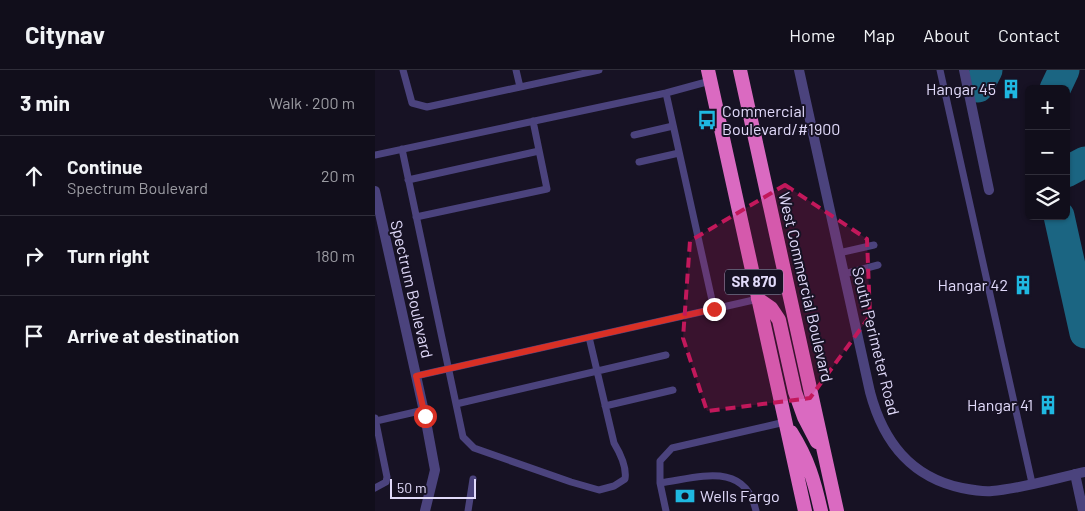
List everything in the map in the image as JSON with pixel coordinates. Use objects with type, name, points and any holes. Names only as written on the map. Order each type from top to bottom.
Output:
[{"type":"highway","name":"West Commercial Boulevard","points":[[739,70],[837,511]]},
{"type":"highway","name":"SR 870","points":[[709,76],[805,511]]},
{"type":"highway","points":[[758,300],[771,308],[779,320],[795,392],[804,417],[827,463]]},
{"type":"highway","points":[[785,422],[804,453],[821,511]]},
{"type":"street","name":"South Perimeter Road","points":[[799,70],[872,402],[881,426],[897,450],[911,464],[926,474],[953,486],[991,491],[1080,473],[1083,511]]},
{"type":"street","points":[[964,70],[989,190]]},
{"type":"street","name":"Spectrum Boulevard","points":[[375,191],[379,232],[416,376],[435,470],[425,511]]},
{"type":"lane","points":[[403,70],[410,99],[412,103],[421,106],[599,70]]},
{"type":"lane","points":[[516,70],[520,87]]},
{"type":"lane","points":[[940,70],[1032,484]]},
{"type":"lane","points":[[375,155],[666,93],[709,76]]},
{"type":"lane","points":[[666,93],[714,309]]},
{"type":"lane","points":[[416,217],[547,189],[533,121]]},
{"type":"lane","points":[[634,135],[673,126]]},
{"type":"lane","points":[[402,149],[463,438],[474,448],[599,490],[622,482],[626,474],[619,450],[613,443],[589,337]]},
{"type":"lane","points":[[408,180],[539,150]]},
{"type":"lane","points":[[639,162],[679,153]]},
{"type":"lane","points":[[839,253],[874,245]]},
{"type":"lane","points":[[844,274],[878,265]]},
{"type":"lane","points":[[416,376],[758,300]]},
{"type":"lane","points":[[455,404],[666,355]]},
{"type":"lane","points":[[605,406],[673,390]]},
{"type":"lane","points":[[375,488],[386,482],[387,477],[375,419],[424,410]]},
{"type":"lane","points":[[666,511],[660,483],[660,461],[672,448],[785,422]]},
{"type":"lane","points":[[660,483],[715,476],[726,477],[741,482],[749,490],[754,499],[756,511]]},
{"type":"lane","points":[[468,511],[473,479]]},
{"type":"highlighted area","points":[[785,185],[867,239],[870,316],[810,398],[707,411],[683,338],[690,241]]},
{"type":"taxiway","points":[[978,87],[987,70]]},
{"type":"taxiway","points":[[1057,85],[1064,70]]},
{"type":"taxiway","points":[[1070,170],[1085,162]]},
{"type":"taxiway","points":[[1060,220],[1085,333]]},
{"type":"place","name":"Hangar 45","points":[[1011,89]]},
{"type":"place","name":"Commercial Boulevard/#1900","points":[[707,120]]},
{"type":"place","name":"Hangar 42","points":[[1023,285]]},
{"type":"place","name":"Hangar 41","points":[[1048,405]]},
{"type":"place","name":"Wells Fargo","points":[[685,496]]},
{"type":"route","points":[[425,416],[416,376],[714,309]]}]
